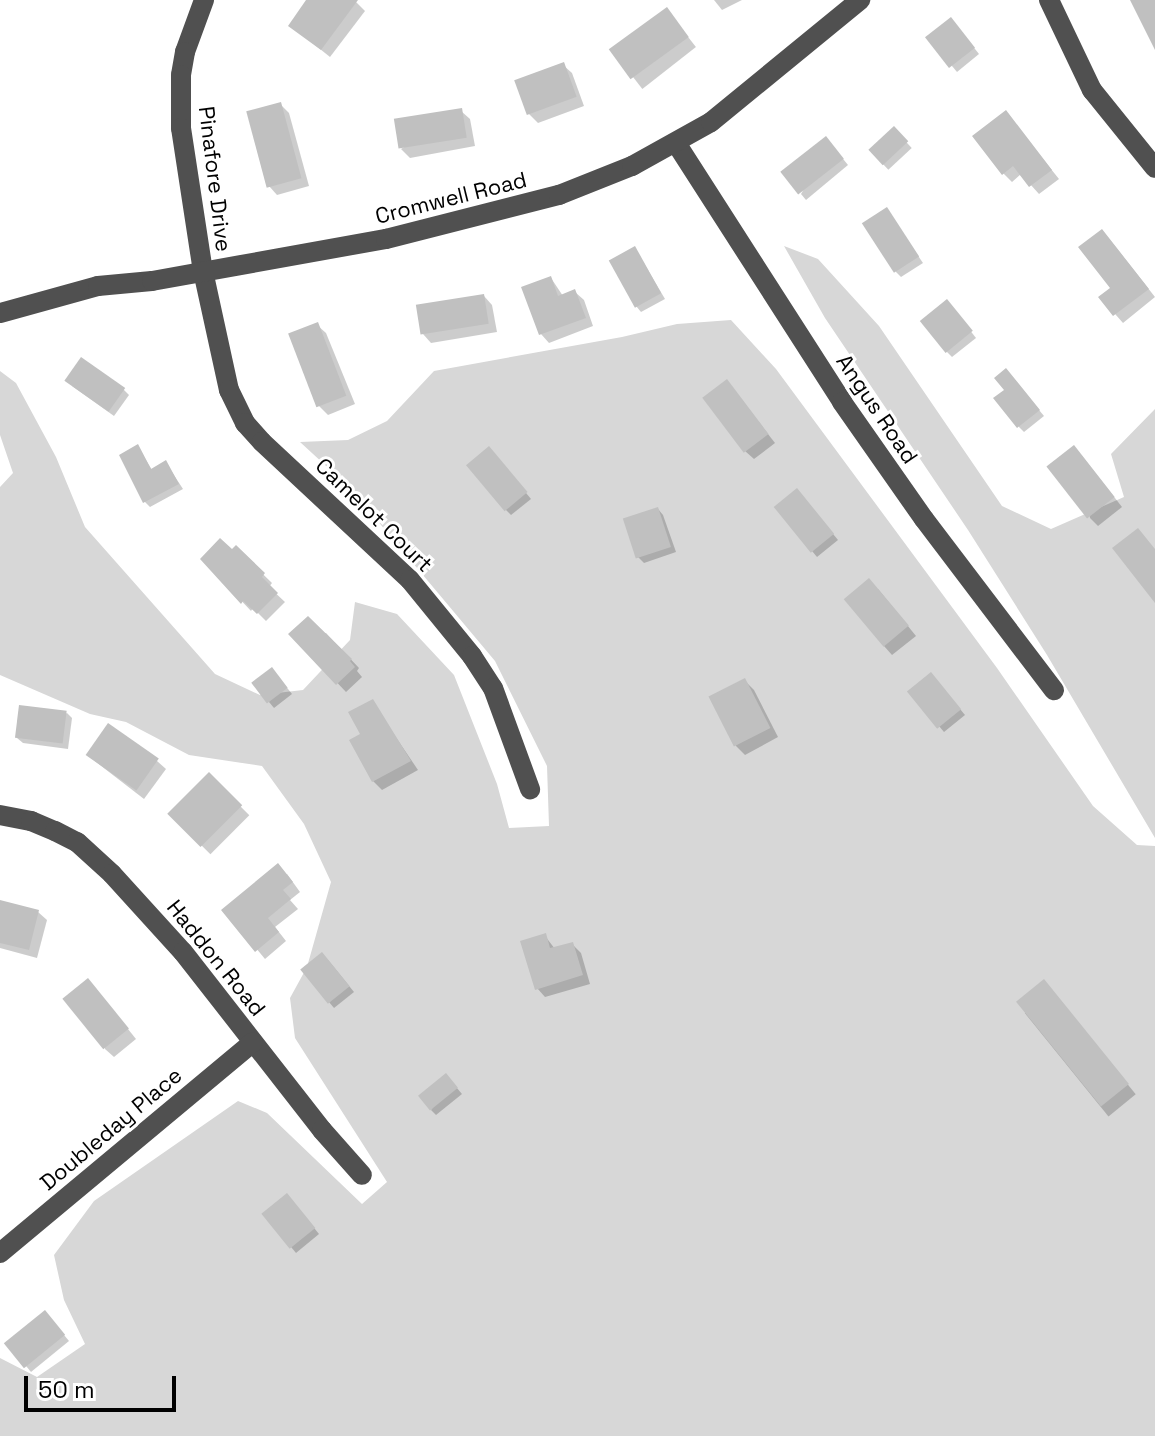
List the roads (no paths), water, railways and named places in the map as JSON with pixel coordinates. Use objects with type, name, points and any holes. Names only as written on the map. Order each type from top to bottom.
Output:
[{"type":"street","name":"Pinafore Drive","points":[[203,271],[181,128],[181,75],[189,34],[204,0]]},
{"type":"street","name":"Cromwell Road","points":[[0,313],[98,286],[386,239],[517,208],[632,166],[676,143],[720,115],[860,0]]},
{"type":"street","points":[[1049,0],[1092,90],[1155,168]]},
{"type":"street","name":"Angus Road","points":[[676,143],[842,402],[924,519],[1054,690]]},
{"type":"street","name":"Camelot Court","points":[[203,271],[222,365],[229,390],[245,423],[410,580],[472,656],[493,688],[530,789]]},
{"type":"street","name":"Haddon Road","points":[[0,815],[31,821],[55,831],[89,853],[183,952],[322,1130],[362,1175]]},
{"type":"street","name":"Doubleday Place","points":[[0,1253],[253,1042]]}]
